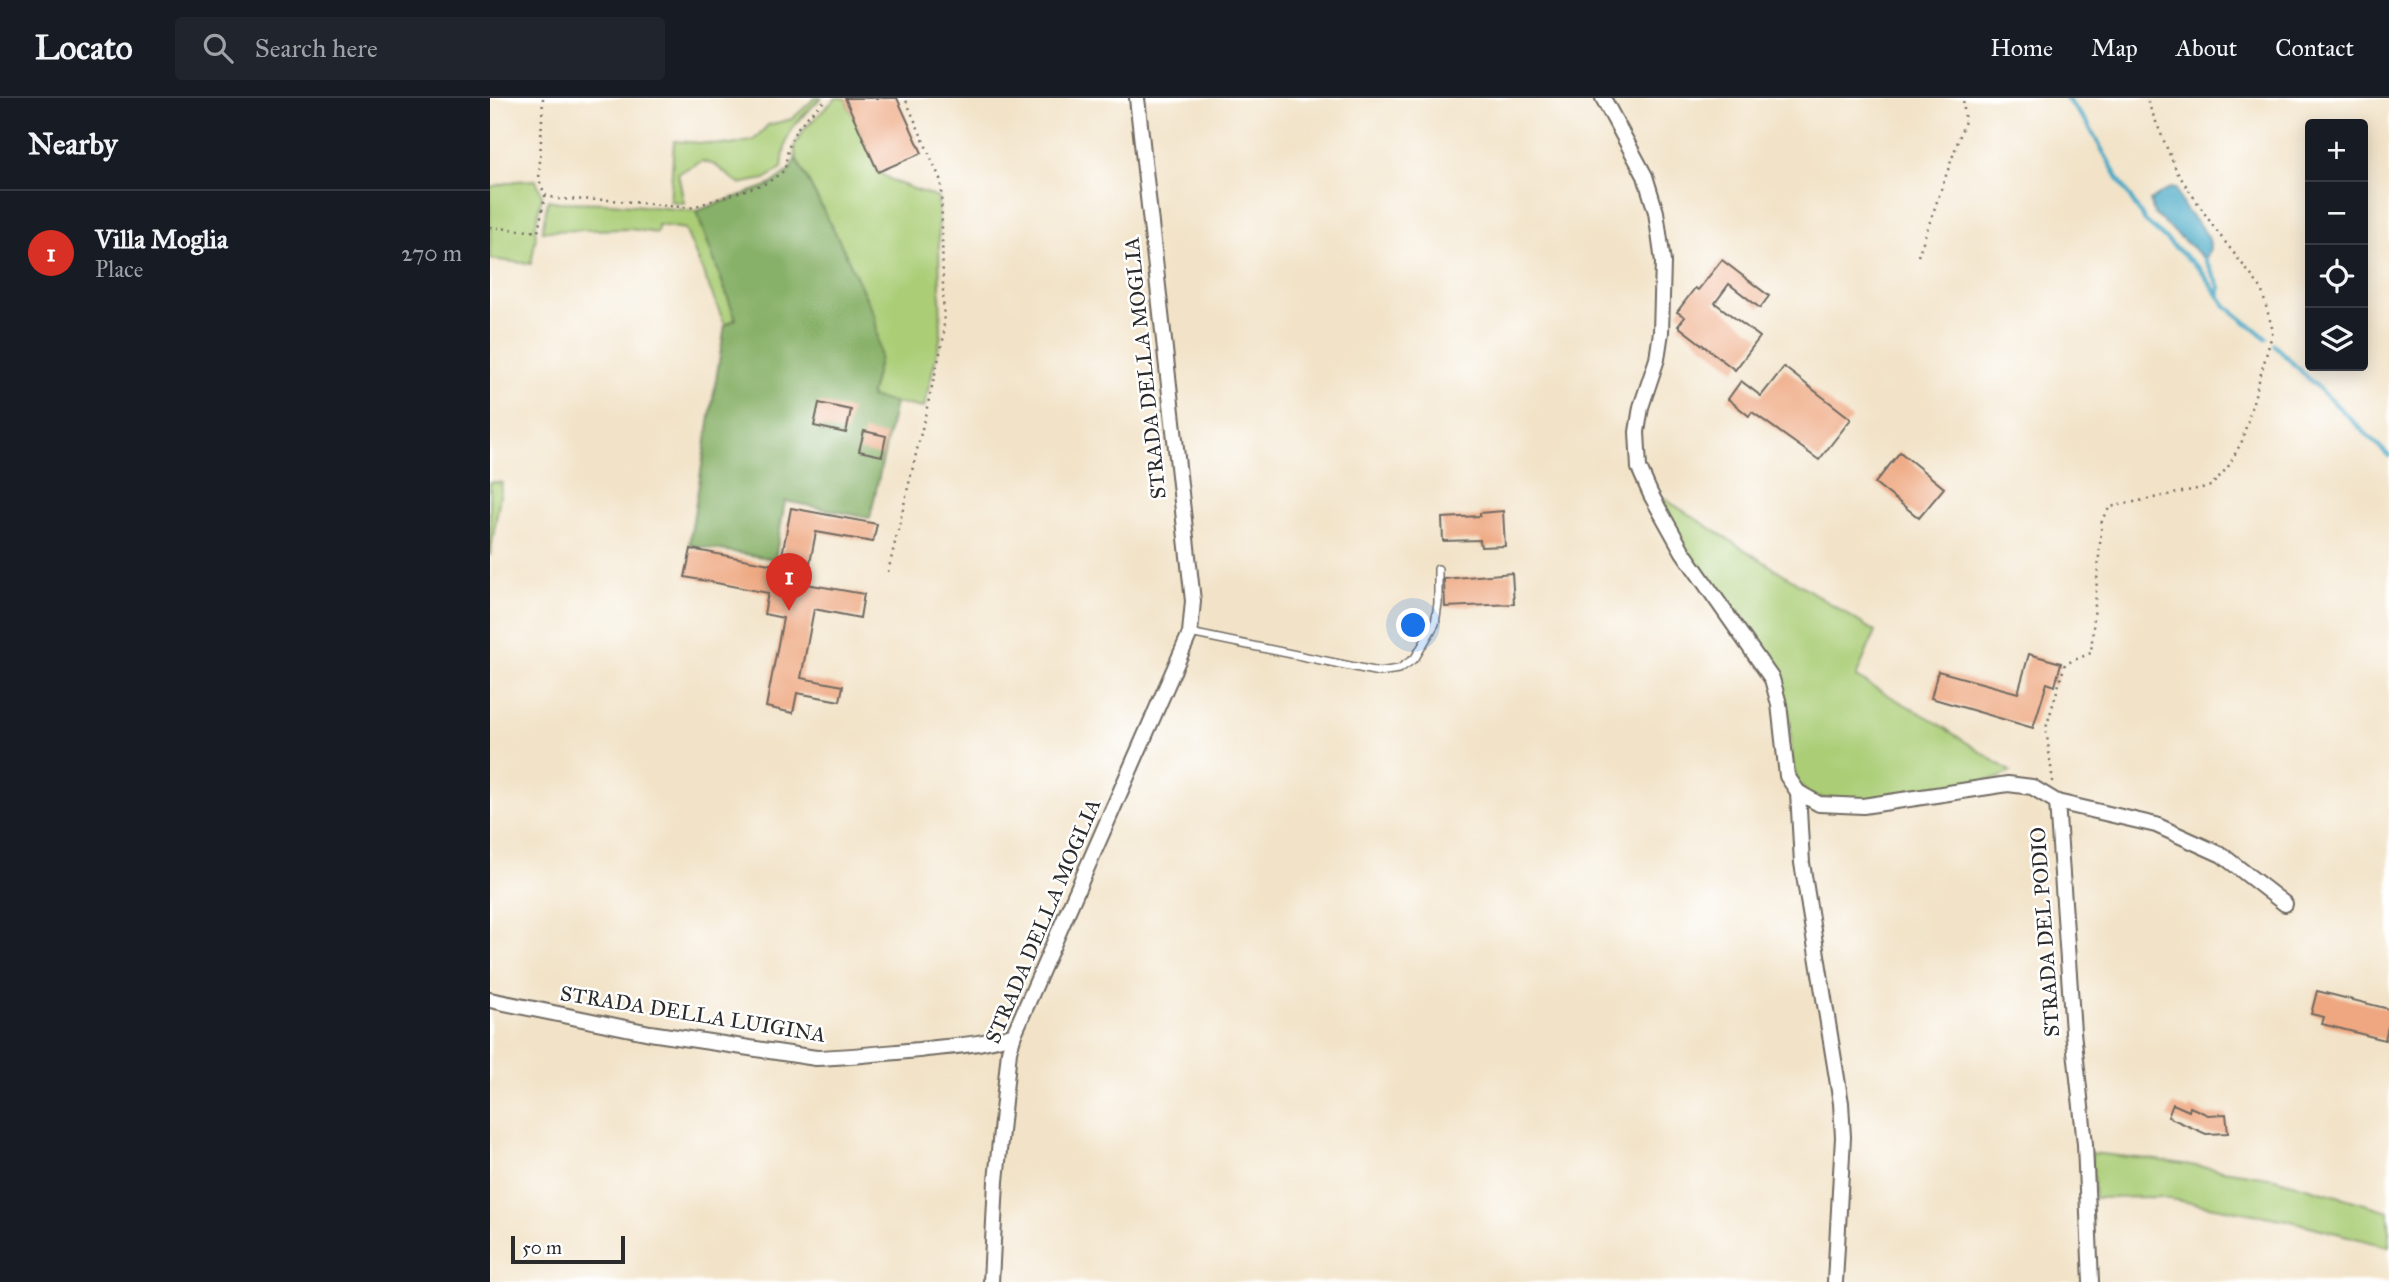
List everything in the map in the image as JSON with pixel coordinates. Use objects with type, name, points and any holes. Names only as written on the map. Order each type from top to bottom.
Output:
[{"type":"street","name":"STRADA DELLA MOGLIA","points":[[991,1282],[998,1158],[1009,1051],[1014,1034],[1190,633],[1193,601],[1137,98]]},
{"type":"street","points":[[1603,98],[1645,176],[1656,212],[1663,262],[1661,332],[1657,359],[1641,407],[1637,432],[1639,468],[1683,552],[1772,678],[1779,704],[1787,776],[1798,792],[1802,863],[1842,1114],[1835,1282]]},
{"type":"street","name":"STRADA DEL PODIO","points":[[1798,792],[1819,804],[1863,806],[2008,784],[2032,787],[2057,803],[2073,1032],[2085,1143],[2091,1282]]},
{"type":"street","points":[[2057,803],[2156,825],[2222,855],[2285,904]]},
{"type":"street","name":"STRADA DELLA LUIGINA","points":[[490,1000],[650,1033],[816,1058],[968,1045],[999,1040],[1014,1034]]},
{"type":"lane","points":[[1190,633],[1379,672],[1399,669],[1416,658],[1435,624],[1438,569]]},
{"type":"path","points":[[490,227],[538,232],[545,195],[539,180],[542,98]]},
{"type":"path","points":[[545,195],[558,199],[612,200],[690,208],[767,183],[785,170],[788,144],[796,129],[827,98]]},
{"type":"path","points":[[888,572],[944,336],[941,181],[905,98]]},
{"type":"path","points":[[1918,256],[1965,121],[1963,98]]},
{"type":"path","points":[[2057,803],[2046,729],[2065,664],[2091,653],[2102,519],[2110,507],[2211,486],[2228,467],[2242,441],[2273,331],[2261,288],[2215,229],[2177,172],[2146,98]]},
{"type":"green space","points":[[815,98],[821,98],[792,128],[782,168],[765,179],[739,184],[715,165],[702,161],[678,173],[684,203],[670,201],[674,141],[731,145],[754,140],[768,125],[792,119]]},
{"type":"green space","points":[[836,98],[845,98],[878,172],[895,182],[938,198],[941,335],[924,408],[870,398],[880,357],[875,317],[796,158],[794,147],[805,128]]},
{"type":"green space","points":[[796,158],[875,317],[880,357],[870,397],[895,403],[870,518],[785,501],[775,559],[689,545],[725,325],[736,319],[696,211],[770,185],[789,171]]},
{"type":"green space","points":[[536,180],[542,195],[531,264],[490,259],[490,187]]},
{"type":"green space","points":[[548,200],[696,211],[736,320],[725,325],[685,229],[658,225],[657,233],[630,229],[542,231]]},
{"type":"green space","points":[[490,482],[502,483],[490,556]]},
{"type":"green space","points":[[1663,498],[1875,632],[1856,677],[1931,719],[2011,772],[1999,778],[1893,797],[1838,801],[1808,795],[1798,783],[1792,763],[1789,714],[1777,676],[1685,550],[1658,503]]},
{"type":"green space","points":[[2091,1153],[2275,1178],[2389,1211],[2389,1247],[2287,1220],[2158,1197],[2095,1198]]},
{"type":"water","points":[[2170,188],[2176,189],[2184,208],[2209,239],[2209,252],[2205,259],[2155,215],[2150,201]]},
{"type":"building","points":[[845,98],[897,98],[922,153],[878,172]]},
{"type":"building","points":[[1722,260],[1769,296],[1760,308],[1729,284],[1715,303],[1760,337],[1735,370],[1678,326],[1685,317],[1677,312]]},
{"type":"building","points":[[1784,367],[1851,419],[1819,460],[1752,412],[1749,416],[1728,399],[1741,381],[1761,396]]},
{"type":"building","points":[[819,403],[851,410],[846,433],[814,426]]},
{"type":"building","points":[[864,431],[886,436],[882,456],[859,451]]},
{"type":"building","points":[[1900,452],[1944,488],[1919,518],[1875,483]]},
{"type":"building","points":[[791,508],[877,524],[873,542],[816,532],[806,584],[864,594],[860,618],[814,609],[801,678],[843,686],[840,701],[797,693],[793,713],[766,707],[783,618],[764,614],[768,593],[685,577],[691,549],[780,566]]},
{"type":"building","points":[[1503,511],[1505,546],[1481,547],[1480,540],[1443,541],[1442,518],[1480,516],[1480,513]]},
{"type":"building","points":[[1512,573],[1514,604],[1445,607],[1444,579]]},
{"type":"building","points":[[2029,654],[2061,663],[2055,686],[2047,683],[2033,728],[1931,698],[1938,671],[2018,693]]},
{"type":"building","points":[[2317,991],[2389,1009],[2385,1040],[2322,1024],[2324,1017],[2311,1014]]},
{"type":"building","points":[[2173,1104],[2189,1111],[2190,1107],[2208,1115],[2226,1114],[2228,1133],[2206,1134],[2168,1117]]},
{"type":"waterway","points":[[2066,98],[2087,123],[2145,221],[2200,269],[2226,306],[2266,338]]},
{"type":"waterway","points":[[2205,259],[2220,287],[2219,296]]},
{"type":"waterway","points":[[2274,345],[2389,456]]},
{"type":"place","name":"Villa Moglia","points":[[789,611]]}]
